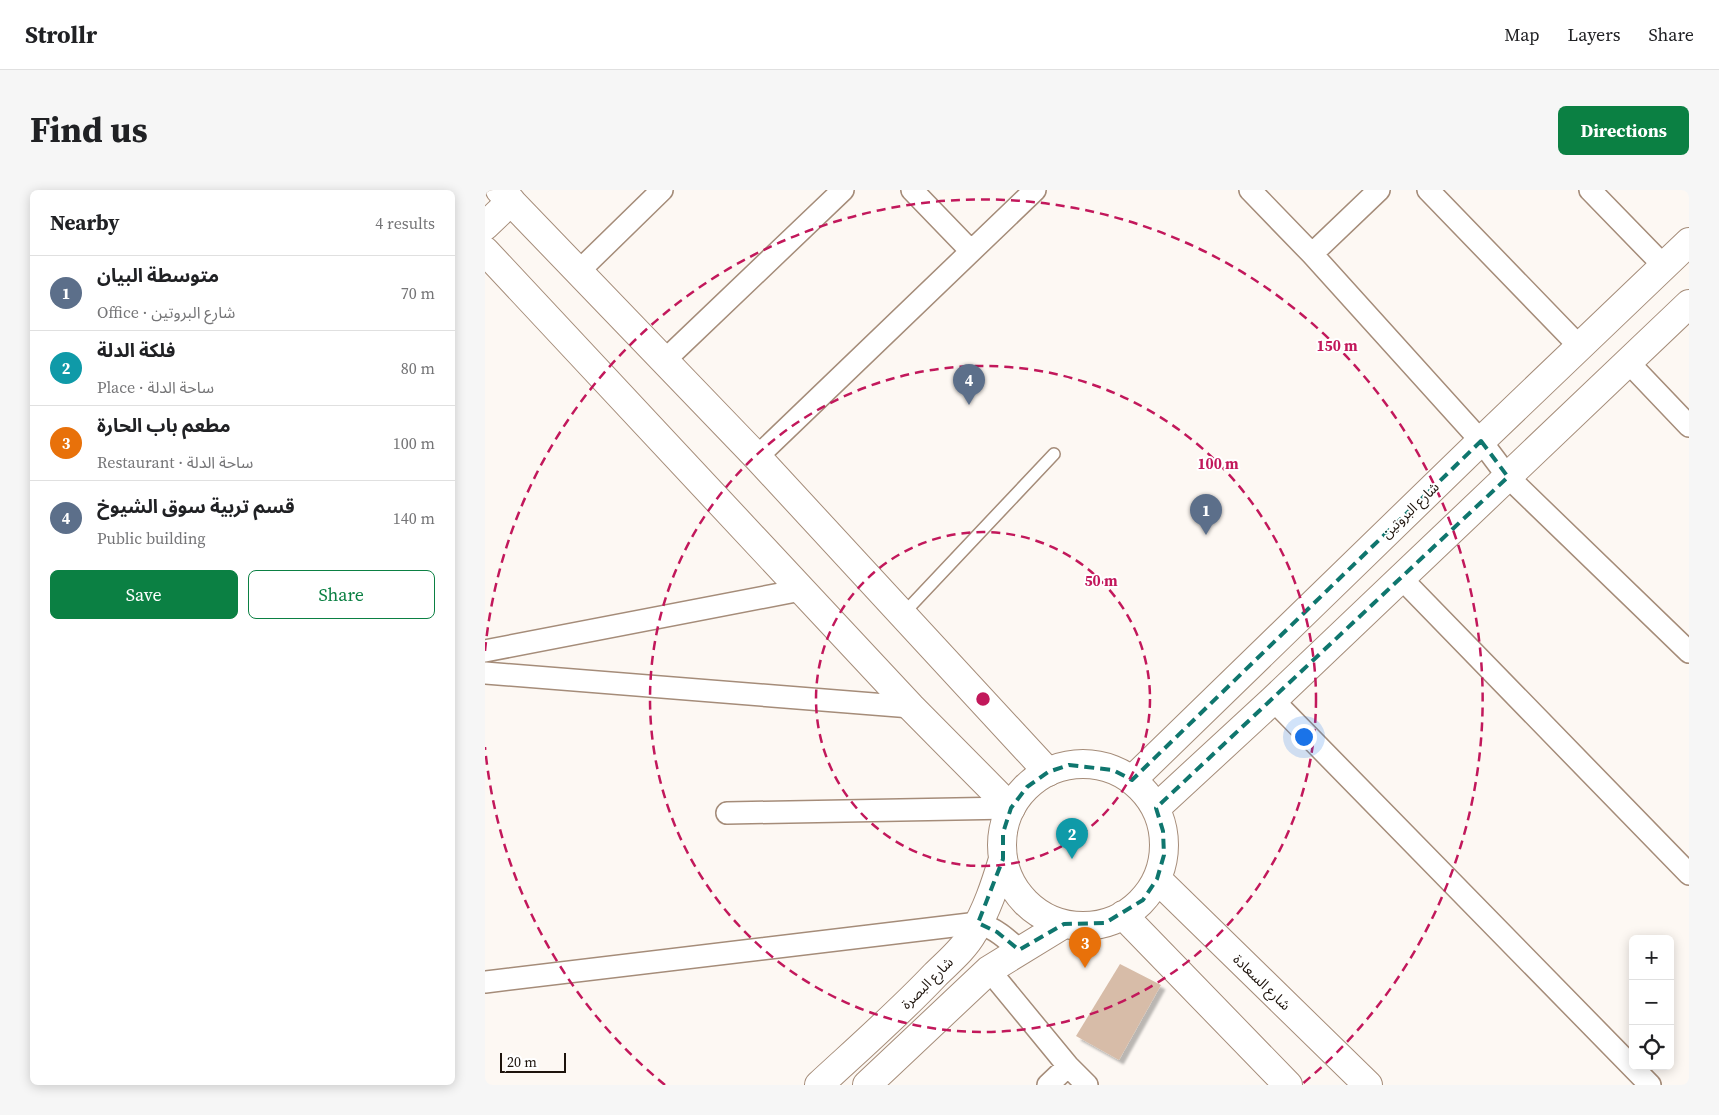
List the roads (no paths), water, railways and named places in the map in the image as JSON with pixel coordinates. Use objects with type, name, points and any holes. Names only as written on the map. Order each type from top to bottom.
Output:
[{"type":"main road","points":[[485,226],[505,195],[757,457],[1048,772]]},
{"type":"main road","name":"شارع البروتين","points":[[1132,780],[1689,242]]},
{"type":"main road","points":[[487,255],[911,707],[1011,808]]},
{"type":"main road","points":[[1156,808],[1273,700],[1689,304]]},
{"type":"main road","points":[[1091,764],[1113,770],[1132,780],[1156,808],[1163,831],[1164,855],[1157,879],[1143,900],[1123,915],[1105,923],[1084,926],[1064,924],[1042,915],[1024,900],[1011,881],[1003,859],[1003,833],[1011,808],[1027,787],[1048,772],[1069,765],[1091,764]]},
{"type":"main road","name":"شارع البصرة","points":[[819,1085],[905,1007],[961,949],[973,934],[992,896],[1003,859]]},
{"type":"main road","name":"شارع السعادة","points":[[1157,879],[1368,1085]]},
{"type":"main road","points":[[1123,915],[1288,1085]]},
{"type":"main road","points":[[867,1085],[989,970],[1064,924]]},
{"type":"street","points":[[579,271],[662,190]]},
{"type":"street","points":[[665,360],[843,190]]},
{"type":"street","points":[[912,190],[971,251]]},
{"type":"street","points":[[757,457],[1035,190]]},
{"type":"street","points":[[1250,190],[1312,254],[1481,441],[1508,476],[1689,652]]},
{"type":"street","points":[[1312,254],[1379,190]]},
{"type":"street","points":[[1428,190],[1580,347]]},
{"type":"street","points":[[1590,190],[1664,266]]},
{"type":"street","points":[[1628,362],[1689,426]]},
{"type":"street","points":[[1401,578],[1689,874]]},
{"type":"street","points":[[485,651],[801,590]]},
{"type":"street","points":[[485,673],[911,707]]},
{"type":"street","points":[[1273,700],[1650,1085]]},
{"type":"street","points":[[727,813],[1011,808]]},
{"type":"street","points":[[485,982],[978,923],[997,932],[1019,950]]},
{"type":"street","points":[[989,970],[1068,1066],[1087,1085]]},
{"type":"street","points":[[1048,1085],[1068,1066]]},
{"type":"lane","points":[[903,614],[1054,454]]},
{"type":"place","name":"قسم تربية سوق الشيوخ","points":[[969,405]]},
{"type":"place","name":"متوسطة البيان","points":[[1206,535]]},
{"type":"place","name":"فلكة الدلة","points":[[1072,859]]},
{"type":"place","name":"مطعم باب الحارة","points":[[1085,968]]}]
